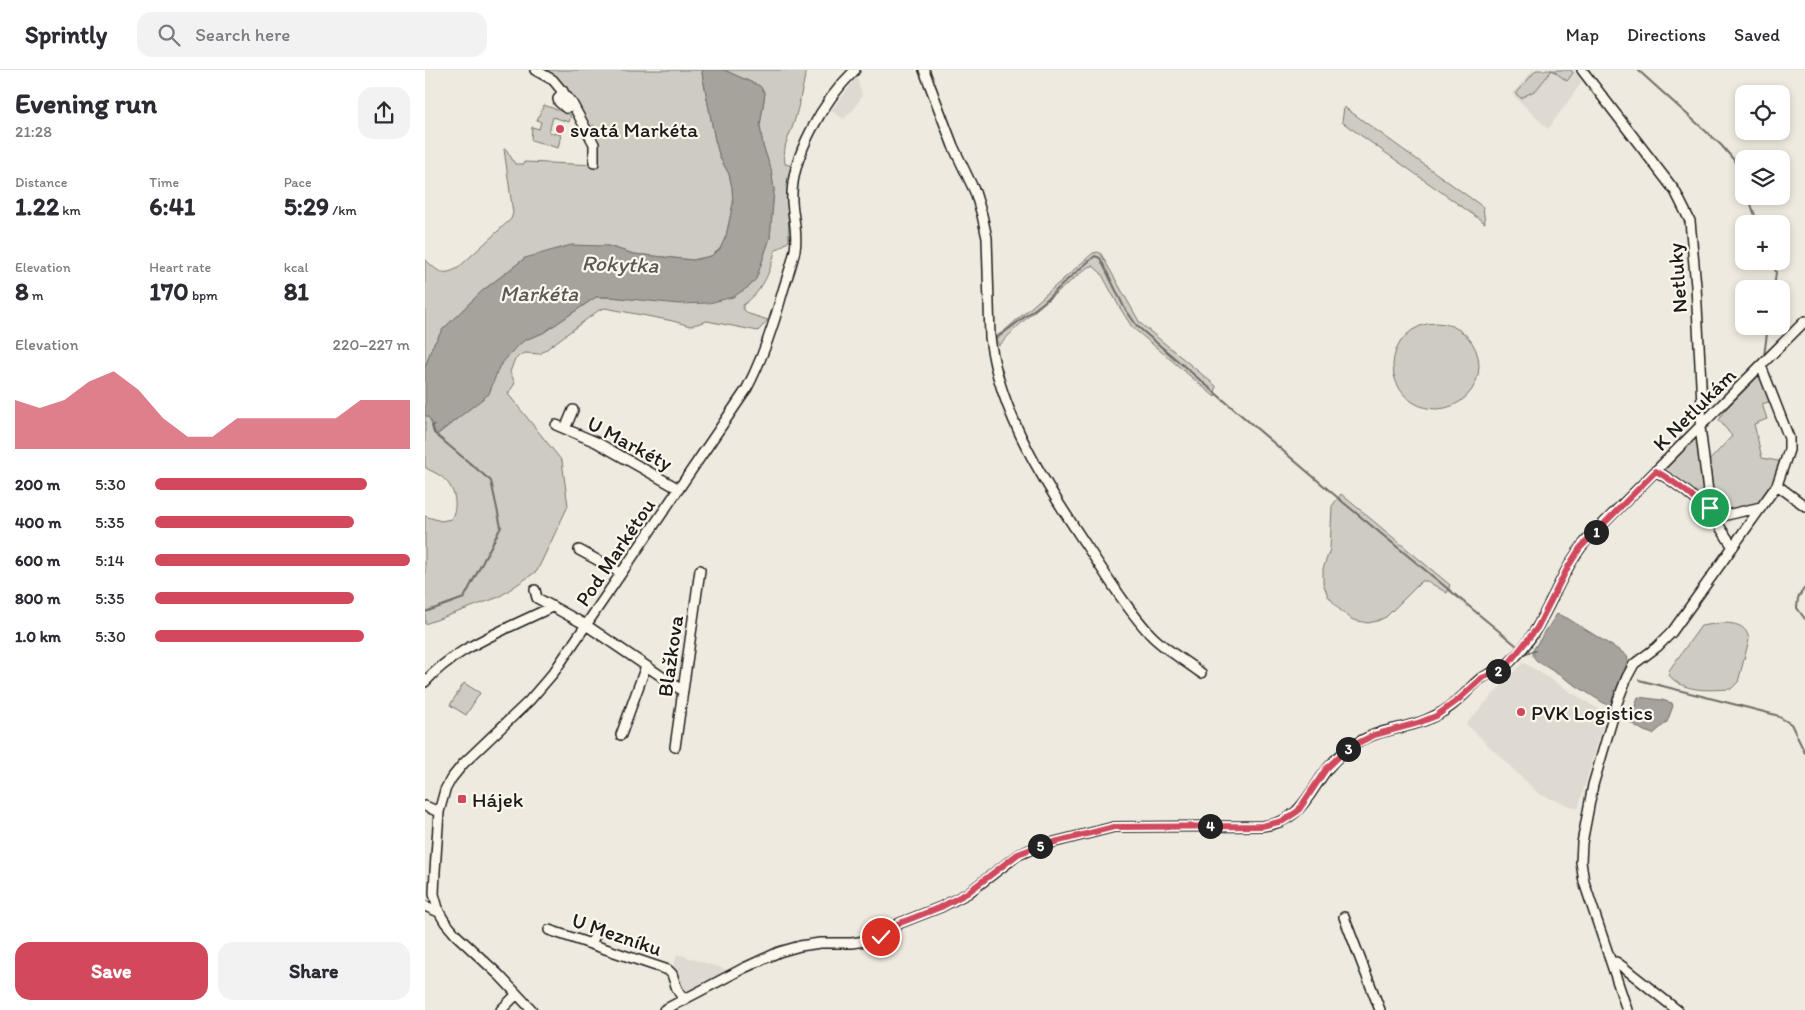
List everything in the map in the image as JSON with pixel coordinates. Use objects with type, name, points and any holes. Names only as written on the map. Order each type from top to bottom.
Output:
[{"type":"street","points":[[535,70],[553,80],[572,103],[594,144],[594,163]]},
{"type":"street","name":"Pod Markétou","points":[[532,1010],[455,935],[439,912],[434,894],[439,812],[445,790],[454,774],[542,687],[679,489],[738,402],[753,376],[773,327],[795,250],[797,230],[792,201],[798,163],[819,117],[830,100],[855,70]]},
{"type":"street","points":[[924,70],[953,146],[975,192],[982,215],[987,238],[992,353],[999,382],[1011,413],[1026,445],[1062,509],[1129,607],[1160,644],[1201,673]]},
{"type":"street","name":"Netluky","points":[[1582,70],[1675,191],[1690,221],[1696,286],[1702,404],[1700,427],[1710,508],[1714,518]]},
{"type":"street","name":"K Netlukám","points":[[684,1000],[744,968],[779,952],[820,943],[852,943],[871,941],[881,937],[900,923],[941,907],[967,893],[1018,854],[1039,846],[1114,827],[1262,826],[1276,824],[1288,818],[1302,807],[1326,769],[1348,748],[1374,735],[1436,716],[1458,700],[1482,678],[1497,672],[1509,663],[1537,628],[1568,567],[1580,548],[1700,427],[1763,370],[1805,321]]},
{"type":"street","points":[[1627,1010],[1585,882],[1581,862],[1582,843],[1593,785],[1614,714],[1627,677],[1634,664],[1657,647],[1672,632],[1777,485],[1789,450],[1789,438],[1763,370]]},
{"type":"street","name":"U Markéty","points":[[565,429],[573,410]]},
{"type":"street","name":"U Markéty","points":[[556,425],[596,442],[679,489]]},
{"type":"street","name":"Netluky","points":[[1656,471],[1677,484],[1701,503],[1714,518],[1733,547]]},
{"type":"street","points":[[1777,485],[1805,506]]},
{"type":"street","points":[[1714,518],[1761,508]]},
{"type":"street","points":[[579,550],[621,573]]},
{"type":"street","name":"Blažkova","points":[[675,747],[700,570]]},
{"type":"street","points":[[535,590],[537,598],[586,625],[683,691]]},
{"type":"street","points":[[425,682],[441,665],[455,655],[552,606]]},
{"type":"street","points":[[621,735],[646,666]]},
{"type":"street","points":[[425,806],[439,812]]},
{"type":"street","points":[[425,902],[434,894]]},
{"type":"street","points":[[425,906],[439,912]]},
{"type":"street","points":[[1344,917],[1380,1010]]},
{"type":"street","points":[[591,944],[598,929]]},
{"type":"street","name":"U Mezníku","points":[[549,930],[668,970],[672,974],[677,989],[684,1000]]},
{"type":"street","points":[[1611,962],[1616,962],[1623,967],[1677,1010]]},
{"type":"street","points":[[501,1010],[517,994]]},
{"type":"street","points":[[664,1010],[684,1000]]},
{"type":"shaded area","points":[[530,70],[703,70],[715,140],[720,158],[729,174],[732,187],[733,204],[726,236],[720,249],[711,256],[693,260],[634,254],[608,246],[525,258],[482,291],[443,329],[432,347],[425,368],[425,259],[440,271],[452,271],[458,268],[511,219],[513,213],[504,149],[506,149],[515,164],[524,164],[524,162],[598,165],[598,147],[594,125],[586,131],[568,104],[552,86]]},
{"type":"shaded area","points":[[724,70],[808,70],[795,119],[787,140],[784,157],[785,164],[793,166],[788,204],[789,241],[775,251],[771,267],[760,288],[743,305],[743,309],[749,314],[768,320],[758,331],[707,321],[690,326],[605,308],[599,310],[540,354],[525,353],[519,356],[514,361],[510,372],[515,383],[508,394],[562,461],[568,506],[537,571],[499,597],[425,624],[425,516],[441,521],[451,519],[455,503],[453,491],[446,481],[425,467],[425,415],[430,419],[437,435],[488,394],[499,367],[515,347],[525,340],[543,333],[596,297],[629,298],[756,279],[770,238],[774,190],[771,169],[763,146],[760,126],[765,93],[759,86]]},
{"type":"shaded area","points":[[1533,70],[1574,70],[1582,82],[1548,129],[1512,94]]},
{"type":"shaded area","points":[[1536,70],[1552,70],[1536,90],[1521,98],[1516,94]]},
{"type":"shaded area","points":[[1552,70],[1571,70],[1573,73],[1567,81]]},
{"type":"shaded area","points":[[857,77],[862,96],[854,109],[844,119],[831,111]]},
{"type":"shaded area","points":[[544,105],[571,115],[569,122],[553,117],[549,132],[561,135],[558,148],[531,140],[532,127],[539,129],[541,122],[537,120]]},
{"type":"shaded area","points":[[1344,107],[1483,207],[1485,223],[1342,122]]},
{"type":"shaded area","points":[[1098,252],[1101,254],[1140,323],[1216,386],[1215,397],[1132,327],[1101,273],[1093,266],[1088,267],[1042,305],[999,346],[996,336],[1003,332],[1093,253]]},
{"type":"shaded area","points":[[1436,323],[1453,326],[1467,335],[1476,349],[1479,366],[1476,383],[1467,397],[1453,406],[1436,409],[1419,406],[1405,397],[1396,383],[1393,366],[1396,349],[1405,335],[1419,326]]},
{"type":"shaded area","points":[[1759,376],[1771,401],[1762,404],[1767,419],[1754,424],[1762,458],[1783,462],[1774,486],[1757,505],[1719,515],[1713,510],[1708,462],[1732,436],[1719,420],[1725,410]]},
{"type":"shaded area","points":[[1696,438],[1703,469],[1707,502],[1664,471]]},
{"type":"shaded area","points":[[1341,494],[1450,585],[1447,593],[1427,581],[1422,581],[1386,617],[1368,623],[1353,620],[1339,609],[1328,596],[1323,583],[1323,569],[1330,549],[1332,506]]},
{"type":"shaded area","points":[[1721,623],[1740,626],[1748,635],[1749,640],[1738,682],[1731,689],[1705,690],[1688,687],[1674,680],[1668,674],[1670,669],[1701,626]]},
{"type":"shaded area","points":[[1523,662],[1606,714],[1578,809],[1539,794],[1466,724]]},
{"type":"shaded area","points":[[464,683],[480,693],[466,715],[450,705]]},
{"type":"shaded area","points":[[677,954],[731,971],[717,978],[705,980],[687,993],[679,988],[673,968]]},
{"type":"water","name":"Markéta","points":[[703,70],[724,70],[760,86],[765,93],[760,126],[763,146],[771,169],[774,190],[770,238],[756,279],[750,286],[733,297],[709,303],[679,304],[596,297],[543,333],[525,340],[516,347],[499,367],[489,394],[436,435],[430,419],[425,415],[425,368],[432,347],[443,329],[482,291],[525,258],[571,245],[608,246],[634,254],[693,260],[711,256],[720,249],[726,236],[733,204],[732,187],[729,174],[720,158],[715,140]]},
{"type":"water","points":[[1557,614],[1567,618],[1625,654],[1628,658],[1624,674],[1610,707],[1537,661],[1533,656],[1533,650]]},
{"type":"water","points":[[1638,697],[1672,703],[1673,706],[1667,722],[1653,734],[1631,723]]},
{"type":"waterway","points":[[1638,70],[1721,145],[1735,162]]},
{"type":"waterway","points":[[1751,205],[1755,215]]},
{"type":"waterway","points":[[993,341],[1044,302],[1095,256],[1100,258],[1124,307],[1137,326],[1344,503],[1517,646]]},
{"type":"waterway","points":[[1775,270],[1775,280]]},
{"type":"waterway","points":[[1764,356],[1767,335]]},
{"type":"waterway","points":[[1769,373],[1794,438],[1793,441]]},
{"type":"waterway","name":"Rokytka","points":[[425,612],[464,598],[501,527],[491,481],[434,433],[432,426],[434,425]]},
{"type":"waterway","points":[[1805,587],[1798,598],[1797,608],[1805,619]]},
{"type":"waterway","points":[[1525,653],[1535,651]]},
{"type":"waterway","points":[[1639,680],[1776,715],[1791,724],[1805,753]]},
{"type":"place","name":"svatá Markéta","points":[[560,129]]},
{"type":"place","name":"PVK Logistics","points":[[1521,712]]},
{"type":"place","name":"Hájek","points":[[462,799]]},
{"type":"route","points":[[881,937],[894,926],[941,907],[967,893],[1007,861],[1018,854],[1039,846],[1114,827],[1262,826],[1276,824],[1288,818],[1302,807],[1326,769],[1348,748],[1374,735],[1436,716],[1458,700],[1475,683],[1497,672],[1509,663],[1537,628],[1568,567],[1580,548],[1656,471],[1677,484],[1701,503],[1714,518],[1710,508]]}]
